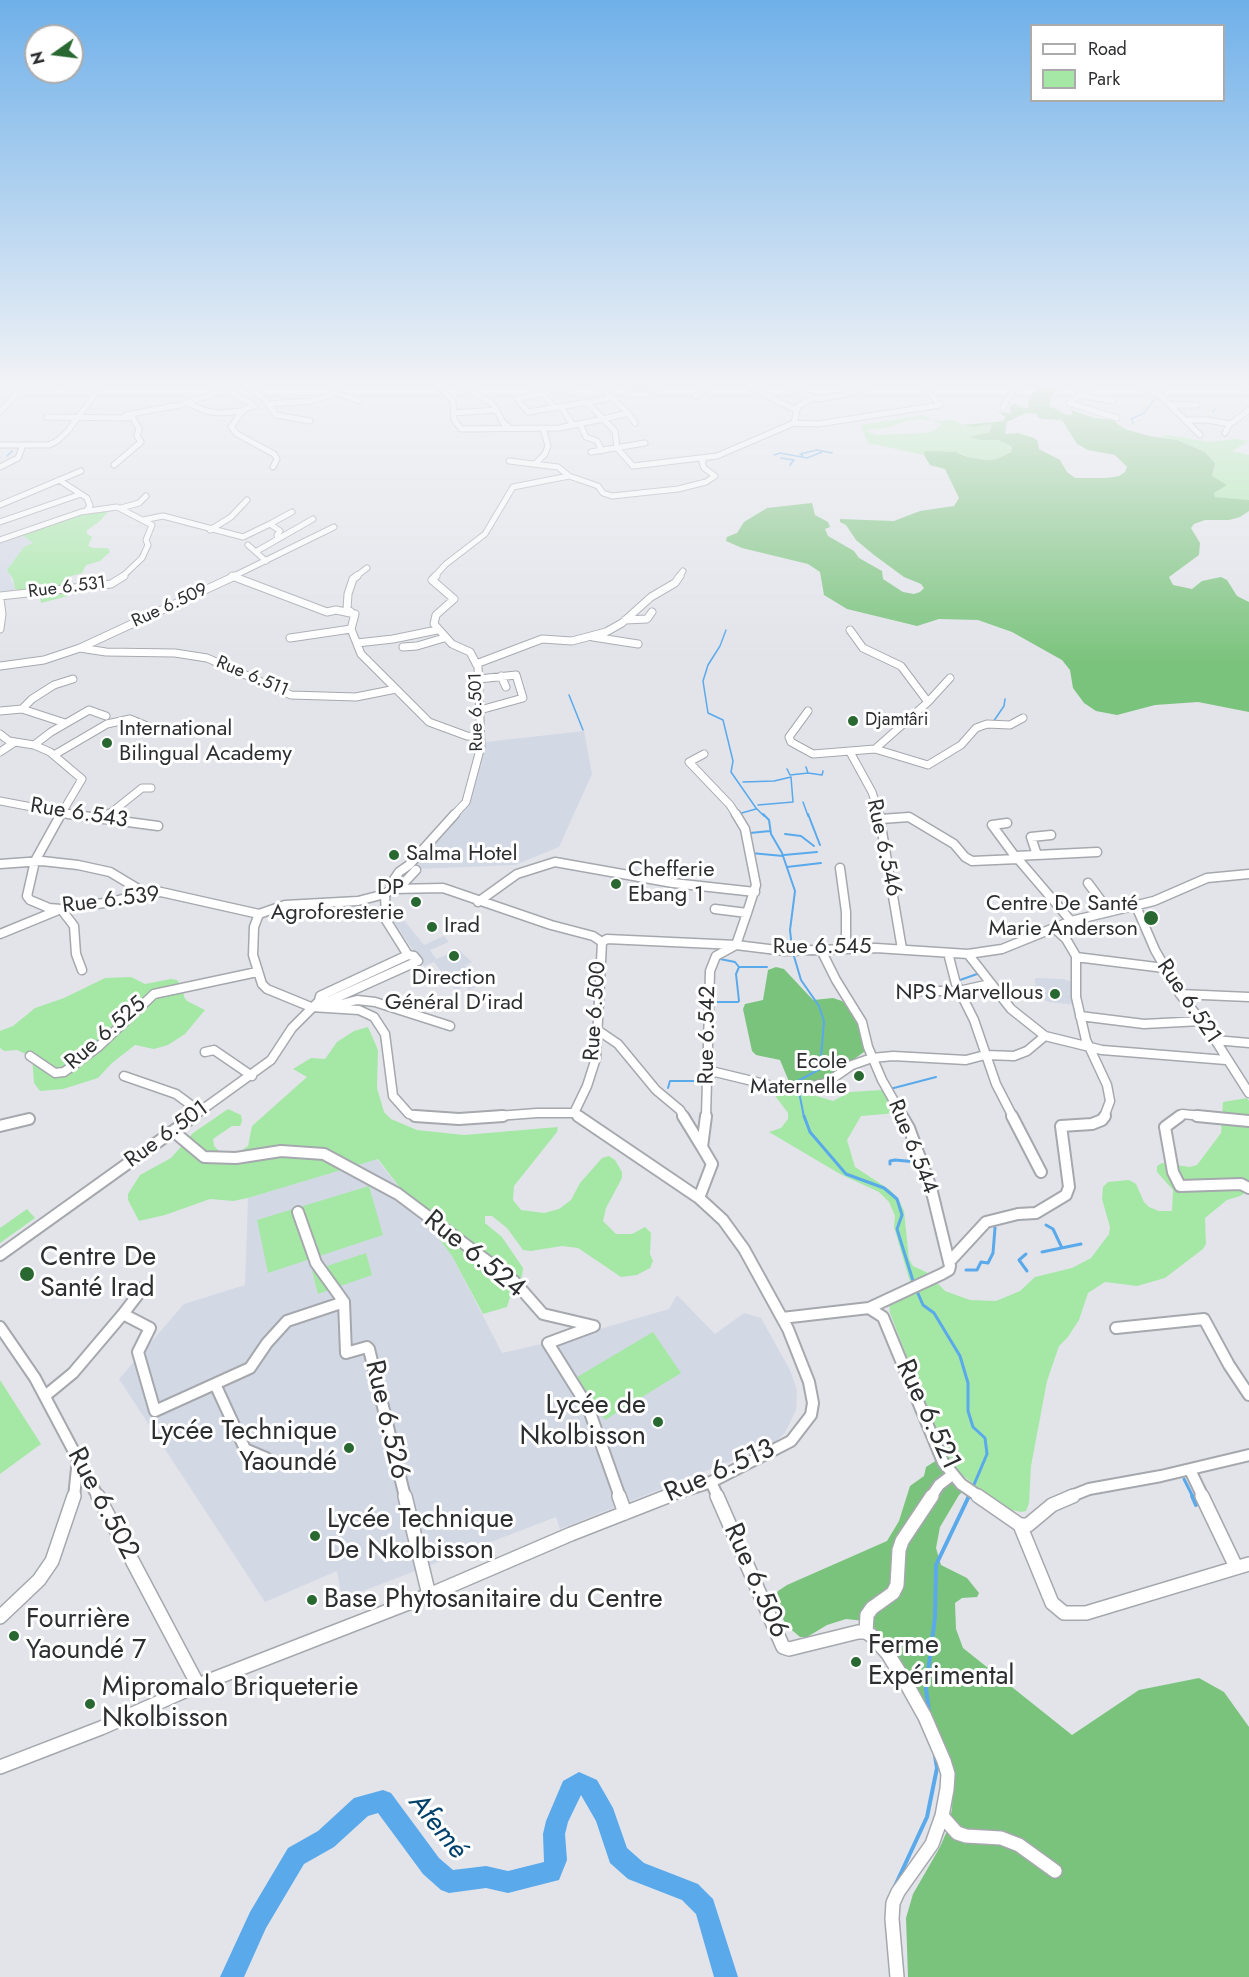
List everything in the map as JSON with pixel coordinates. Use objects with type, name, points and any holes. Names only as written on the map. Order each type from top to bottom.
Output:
[{"type":"street","points":[[357,643],[393,639],[436,630],[434,624],[436,615],[454,599],[444,588],[432,583],[436,574],[485,534],[513,487],[552,479]]},
{"type":"street","points":[[578,479],[598,486],[606,495],[678,489],[711,479]]},
{"type":"street","points":[[0,505],[59,480],[87,498],[90,506],[86,511]]},
{"type":"street","points":[[0,522],[81,494]]},
{"type":"street","points":[[0,540],[86,511],[120,508],[139,503],[146,496]]},
{"type":"street","points":[[210,530],[231,517],[247,500]]},
{"type":"street","points":[[120,508],[142,520],[163,516],[243,537],[292,512]]},
{"type":"street","points":[[17,516],[34,528]]},
{"type":"street","points":[[257,551],[313,519]]},
{"type":"street","name":"Rue 6.531","points":[[0,598],[111,584],[127,574],[142,558],[148,545],[146,540],[152,525],[142,520]]},
{"type":"street","points":[[270,524],[280,531],[277,535],[278,539]]},
{"type":"street","name":"Rue 6.509","points":[[0,666],[44,660],[80,648],[334,527]]},
{"type":"street","points":[[248,545],[266,561]]},
{"type":"street","points":[[367,568],[353,579],[348,594],[347,609],[356,616],[351,628],[361,654],[429,722],[480,738]]},
{"type":"street","points":[[476,664],[542,639],[561,641],[606,632],[625,620],[651,597],[675,583],[683,571]]},
{"type":"street","points":[[232,576],[327,612],[336,610],[352,612]]},
{"type":"street","points":[[0,598],[2,614],[0,629]]},
{"type":"street","points":[[625,620],[647,619],[652,612]]},
{"type":"street","points":[[290,638],[351,628]]},
{"type":"street","name":"Rue 6.501","points":[[0,1255],[199,1111],[252,1076],[271,1060],[292,1028],[319,1000],[329,1001],[417,963],[414,956],[408,955],[387,920],[391,884],[399,872],[409,865],[466,802],[479,756],[479,679],[476,664],[470,652],[444,638],[436,630]]},
{"type":"street","points":[[850,630],[863,648],[901,666],[928,702]]},
{"type":"street","points":[[590,636],[638,644]]},
{"type":"street","points":[[403,647],[417,646],[444,638]]},
{"type":"street","name":"Rue 6.511","points":[[80,648],[97,652],[166,652],[207,658],[291,695],[356,697],[396,689]]},
{"type":"street","points":[[501,676],[506,687]]},
{"type":"street","points":[[479,679],[518,676],[523,698],[480,710]]},
{"type":"street","points":[[875,749],[928,702],[950,678]]},
{"type":"street","points":[[22,709],[32,699],[54,685],[72,679]]},
{"type":"street","points":[[0,711],[22,709],[65,723]]},
{"type":"street","points":[[34,745],[65,723],[89,710],[106,716]]},
{"type":"street","points":[[808,711],[789,740],[813,753],[875,749],[928,765],[961,745],[976,728],[987,724],[1010,725],[1023,718]]},
{"type":"street","points":[[54,755],[107,724],[130,719],[154,729]]},
{"type":"street","name":"Rue 6.539","points":[[0,734],[9,741],[34,745],[54,755],[79,776],[82,782],[60,813],[35,861],[28,898],[49,908],[62,909],[125,900],[146,893],[166,892],[259,914]]},
{"type":"street","points":[[0,752],[15,742]]},
{"type":"street","name":"Rue 6.546","points":[[850,752],[872,792],[881,819],[902,949]]},
{"type":"street","points":[[478,902],[517,874],[555,862],[673,883],[755,892],[756,885],[749,847],[742,823],[717,790],[689,762],[704,754]]},
{"type":"street","points":[[103,819],[142,788],[151,788]]},
{"type":"street","name":"Rue 6.543","points":[[0,801],[60,813],[158,826]]},
{"type":"street","points":[[881,819],[909,817],[954,844],[972,861],[1097,852]]},
{"type":"street","points":[[1007,823],[992,825],[1071,921]]},
{"type":"street","points":[[1037,855],[1031,837],[1051,835]]},
{"type":"street","points":[[0,864],[35,861],[61,862],[110,872],[123,878],[135,889],[146,893]]},
{"type":"street","points":[[840,868],[846,912],[846,948]]},
{"type":"street","points":[[416,870],[392,890],[358,901],[285,905],[259,914],[254,927],[253,955],[262,984],[267,989],[310,1007],[359,1010],[374,1017],[384,1034],[393,1096],[409,1114],[424,1118],[459,1119],[537,1113],[574,1113]]},
{"type":"street","name":"Rue 6.545","points":[[392,890],[444,888],[478,902],[593,936],[602,942],[607,939],[735,945],[785,951],[846,948],[968,954],[1002,949],[1071,921],[1108,910],[1154,901],[1208,878],[1249,874]]},
{"type":"street","points":[[1088,883],[1108,910]]},
{"type":"street","name":"Rue 6.542","points":[[699,1198],[712,1164],[702,1147],[706,1129],[710,970],[716,956],[735,945],[755,892]]},
{"type":"street","name":"Rue 6.521","points":[[1136,906],[1164,968],[1249,1093]]},
{"type":"street","points":[[0,933],[62,909],[75,926],[76,954],[82,970]]},
{"type":"street","points":[[715,909],[747,914]]},
{"type":"street","points":[[782,1318],[868,1308],[942,1274],[950,1268],[950,1261],[981,1226],[1018,1214],[1036,1213],[1066,1196],[1069,1187],[1060,1128],[1092,1124],[1105,1116],[1110,1101],[1107,1085],[1090,1048],[1080,1016],[1076,997],[1076,957],[1066,939],[1054,928]]},
{"type":"street","name":"Rue 6.500","points":[[574,1113],[587,1086],[596,1058],[602,942]]},
{"type":"street","name":"Rue 6.544","points":[[821,950],[836,980],[862,1022],[873,1058],[909,1128],[931,1188],[950,1261]]},
{"type":"street","points":[[948,953],[959,991],[974,1020],[996,1084],[1041,1172]]},
{"type":"street","points":[[968,954],[990,984],[1020,1018],[1046,1036],[1113,1052],[1226,1060]]},
{"type":"street","points":[[1076,957],[1145,968],[1164,968]]},
{"type":"street","name":"Rue 6.525","points":[[30,1056],[55,1073],[64,1072],[98,1047],[154,994],[257,972]]},
{"type":"street","points":[[914,991],[959,991],[990,984]]},
{"type":"street","points":[[1180,994],[1249,997]]},
{"type":"street","points":[[330,1007],[345,1002],[364,1000],[450,1026]]},
{"type":"street","points":[[1080,1016],[1144,1024],[1201,1021]]},
{"type":"street","points":[[596,1029],[618,1044],[651,1084],[680,1110],[702,1147]]},
{"type":"street","points":[[707,1070],[777,1087],[802,1089],[826,1083],[852,1065],[873,1058],[893,1056],[966,1060],[985,1055],[1019,1055],[1046,1036]]},
{"type":"street","points":[[1215,1040],[1249,1043]]},
{"type":"street","points":[[205,1052],[214,1050],[252,1076]]},
{"type":"street","points":[[124,1077],[146,1082],[176,1094],[199,1111]]},
{"type":"street","name":"Rue 6.513","points":[[0,1767],[101,1728],[198,1685],[429,1595],[504,1561],[665,1497],[711,1482],[791,1441],[806,1424],[811,1415],[813,1403],[809,1382],[782,1318],[744,1249],[723,1220],[699,1198],[574,1113]]},
{"type":"street","points":[[1249,1121],[1182,1114],[1165,1127],[1173,1172],[1180,1186],[1241,1184],[1249,1188]]},
{"type":"street","points":[[0,1126],[29,1119]]},
{"type":"street","name":"Rue 6.524","points":[[173,1131],[204,1157],[236,1158],[281,1151],[324,1154],[398,1194],[514,1281],[543,1314],[594,1326],[548,1343],[588,1407],[625,1513]]},
{"type":"street","points":[[123,1314],[150,1328],[138,1352],[155,1411],[250,1368],[267,1343],[287,1321],[344,1302],[316,1263],[298,1212]]},
{"type":"street","points":[[45,1396],[73,1373],[143,1288]]},
{"type":"street","name":"Rue 6.526","points":[[344,1302],[346,1353],[367,1347],[369,1349],[429,1595]]},
{"type":"street","name":"Rue 6.521","points":[[868,1308],[883,1317],[936,1448],[952,1475],[1020,1525]]},
{"type":"street","points":[[1116,1328],[1204,1319],[1229,1365],[1249,1395]]},
{"type":"street","name":"Rue 6.502","points":[[1,1330],[45,1396],[198,1685]]},
{"type":"street","points":[[215,1384],[245,1449],[266,1458]]},
{"type":"street","points":[[1249,1455],[1190,1470],[1089,1488],[1052,1505],[1028,1525],[1020,1525],[1052,1603],[1064,1613],[1086,1613],[1249,1564]]},
{"type":"street","points":[[0,1617],[39,1580],[52,1561],[74,1501],[78,1458]]},
{"type":"street","points":[[1190,1470],[1236,1567]]},
{"type":"street","points":[[897,1977],[892,1919],[893,1903],[898,1892],[932,1844],[942,1816],[948,1774],[925,1718],[888,1654],[866,1632],[867,1615],[872,1608],[893,1593],[897,1585],[899,1550],[902,1541],[939,1485],[952,1475]]},
{"type":"street","name":"Rue 6.506","points":[[711,1482],[783,1647],[789,1649],[849,1633],[866,1632]]},
{"type":"street","points":[[942,1816],[957,1833],[966,1836],[1001,1838],[1019,1845],[1055,1871]]},
{"type":"shaded area","points":[[21,534],[34,543],[10,565],[9,573],[15,589],[8,595],[0,596],[0,542]]},
{"type":"shaded area","points":[[584,731],[592,774],[559,847],[515,865],[415,869],[418,865],[416,864],[470,802],[486,742]]},
{"type":"shaded area","name":"Direction Général D'irad","points":[[403,919],[424,945],[444,936],[449,942],[430,950],[436,959],[459,950],[472,962],[461,968],[469,965],[480,979],[484,978],[488,981],[469,990],[464,984],[455,990],[434,962],[424,966],[394,922]]},
{"type":"shaded area","name":"NPS Marvellous","points":[[1035,978],[1063,979],[1073,982],[1075,1005],[1049,1002],[1036,997]]},
{"type":"shaded area","name":"Lycée Technique Yaoundé","points":[[377,1159],[452,1256],[502,1353],[572,1337],[669,1309],[677,1295],[715,1334],[744,1313],[761,1318],[790,1370],[797,1390],[796,1410],[785,1433],[771,1445],[560,1529],[556,1517],[342,1599],[337,1571],[265,1602],[119,1379],[184,1304],[245,1285],[248,1198]]},
{"type":"green space","points":[[950,479],[1217,479],[1227,485],[1214,493],[1215,497],[1249,500],[1249,511],[1240,517],[1229,520],[1205,520],[1194,524],[1191,528],[1200,543],[1199,555],[1169,577],[1173,585],[1192,589],[1202,581],[1221,577],[1227,580],[1237,596],[1249,602],[1249,712],[1198,702],[1155,705],[1117,715],[1096,711],[1084,703],[1073,688],[1070,670],[1062,660],[1012,632],[978,620],[939,619],[917,626],[847,609],[824,595],[820,572],[808,564],[742,548],[726,541],[727,537],[737,533],[744,522],[767,508],[812,503],[815,515],[828,522],[830,527],[825,529],[828,536],[882,571],[883,579],[903,592],[914,594],[924,588],[921,584],[904,577],[874,555],[856,540],[846,525],[840,522],[840,519],[894,521],[920,511],[954,506],[959,498]]},
{"type":"green space","points":[[1217,479],[1249,479],[1249,500],[1215,497],[1214,493],[1226,485]]},
{"type":"green space","points":[[108,512],[87,530],[87,534],[92,537],[88,546],[108,548],[110,552],[100,561],[86,565],[82,573],[71,576],[63,582],[68,589],[68,596],[41,603],[39,594],[15,589],[13,579],[7,570],[24,547],[33,543],[21,534],[82,513]]},
{"type":"green space","points":[[776,967],[784,969],[813,1000],[833,998],[842,1001],[850,1008],[863,1034],[864,1052],[817,1085],[790,1084],[780,1060],[756,1055],[752,1051],[743,1009],[745,1004],[763,1000],[768,970]]},
{"type":"green space","points":[[131,977],[145,984],[177,980],[183,988],[187,1001],[205,1010],[185,1034],[168,1045],[154,1049],[135,1045],[112,1063],[98,1078],[63,1089],[40,1091],[34,1083],[32,1057],[17,1050],[4,1051],[0,1048],[0,1031],[13,1026],[35,1008],[64,998],[105,978]]},
{"type":"green space","points":[[368,1027],[378,1050],[377,1088],[384,1112],[391,1119],[417,1130],[464,1135],[558,1127],[557,1132],[514,1186],[513,1200],[521,1210],[544,1213],[559,1209],[571,1200],[580,1183],[602,1158],[609,1156],[615,1160],[622,1172],[622,1178],[606,1208],[603,1221],[616,1234],[632,1234],[645,1227],[651,1233],[650,1254],[653,1261],[650,1268],[637,1275],[621,1277],[578,1248],[562,1246],[531,1251],[523,1250],[507,1228],[492,1216],[485,1216],[485,1223],[502,1237],[523,1268],[521,1283],[512,1291],[507,1307],[483,1314],[452,1256],[378,1159],[248,1198],[233,1201],[210,1199],[165,1215],[139,1221],[128,1200],[128,1194],[140,1175],[171,1158],[193,1133],[228,1109],[241,1115],[240,1126],[232,1126],[213,1139],[214,1146],[225,1157],[232,1157],[248,1146],[252,1126],[307,1077],[293,1069],[311,1058],[325,1059],[337,1042],[354,1031]]},
{"type":"green space","points":[[882,1090],[897,1113],[861,1116],[847,1140],[855,1167],[890,1190],[898,1198],[904,1211],[909,1259],[913,1266],[928,1273],[945,1291],[970,1300],[996,1301],[1020,1291],[1035,1277],[1072,1268],[1091,1258],[1109,1234],[1110,1227],[1102,1199],[1103,1187],[1108,1182],[1129,1180],[1136,1184],[1144,1202],[1149,1207],[1159,1211],[1172,1211],[1173,1190],[1157,1172],[1157,1166],[1162,1163],[1190,1167],[1197,1165],[1221,1133],[1223,1102],[1247,1098],[1249,1101],[1249,1190],[1227,1200],[1205,1218],[1206,1244],[1203,1249],[1165,1278],[1137,1286],[1105,1282],[1088,1293],[1079,1320],[1059,1346],[1047,1381],[1031,1466],[1029,1503],[1026,1511],[1005,1509],[947,1462],[890,1313],[889,1304],[913,1292],[894,1227],[895,1216],[889,1202],[879,1192],[840,1174],[769,1132],[781,1128],[788,1119],[788,1113],[773,1093],[813,1095],[833,1101],[850,1092]]},
{"type":"green space","points":[[369,1186],[383,1235],[268,1273],[257,1220]]},
{"type":"green space","points":[[27,1209],[35,1218],[0,1243],[0,1228]]},
{"type":"green space","points":[[366,1253],[372,1275],[318,1294],[312,1271]]},
{"type":"green space","points":[[653,1332],[681,1373],[605,1420],[577,1377]]},
{"type":"green space","points":[[0,1380],[41,1444],[0,1474]]},
{"type":"green space","points":[[940,1458],[971,1484],[959,1495],[940,1527],[936,1548],[941,1565],[967,1578],[979,1593],[977,1597],[962,1598],[955,1603],[956,1629],[963,1648],[1072,1735],[1139,1690],[1199,1678],[1224,1692],[1249,1727],[1249,1977],[908,1977],[906,1918],[913,1894],[947,1831],[952,1809],[953,1775],[907,1676],[887,1642],[873,1626],[865,1621],[846,1619],[827,1625],[807,1637],[800,1637],[786,1625],[774,1600],[778,1591],[787,1585],[887,1541],[899,1521],[910,1486],[924,1476],[926,1467]]},
{"type":"waterway","points":[[726,630],[720,646],[708,665],[703,681],[708,713],[723,720],[733,761],[731,772],[764,816]]},
{"type":"waterway","points":[[569,695],[583,730]]},
{"type":"waterway","points":[[989,728],[1004,706],[1005,699]]},
{"type":"waterway","points":[[806,767],[808,773]]},
{"type":"waterway","points":[[787,769],[790,775],[808,773]]},
{"type":"waterway","points":[[808,773],[822,775],[823,771]]},
{"type":"waterway","points":[[743,782],[774,781],[791,777],[793,802],[758,805]]},
{"type":"waterway","points":[[803,802],[808,816]]},
{"type":"waterway","points":[[738,814],[756,809]]},
{"type":"waterway","points":[[763,814],[769,820],[771,834],[782,853],[795,891],[790,930],[792,948]]},
{"type":"waterway","points":[[808,814],[820,845]]},
{"type":"waterway","points":[[750,833],[770,831]]},
{"type":"waterway","points":[[785,834],[801,836],[814,846]]},
{"type":"waterway","points":[[784,855],[817,852]]},
{"type":"waterway","points":[[751,853],[783,856]]},
{"type":"waterway","points":[[787,867],[821,863]]},
{"type":"waterway","points":[[793,953],[801,980],[819,1006],[824,1021],[820,1069],[798,1081],[799,1087]]},
{"type":"waterway","points":[[720,959],[735,962],[739,967]]},
{"type":"waterway","points":[[739,967],[767,967]]},
{"type":"waterway","points":[[739,967],[736,974],[739,1001]]},
{"type":"waterway","points":[[960,980],[980,973]]},
{"type":"waterway","points":[[714,1002],[738,1002]]},
{"type":"waterway","points":[[890,1089],[936,1077]]},
{"type":"waterway","points":[[668,1088],[670,1081],[700,1081]]},
{"type":"waterway","points":[[799,1092],[804,1117]]},
{"type":"waterway","points":[[804,1116],[810,1132],[846,1174],[884,1188],[897,1199],[902,1215],[897,1229],[914,1284]]},
{"type":"waterway","points":[[890,1164],[890,1161],[895,1160],[917,1162]]},
{"type":"waterway","points":[[1046,1225],[1053,1229],[1062,1248]]},
{"type":"waterway","points":[[966,1270],[977,1270],[981,1262],[988,1263],[993,1253],[995,1228]]},
{"type":"waterway","points":[[1062,1248],[1081,1244]]},
{"type":"waterway","points":[[1042,1252],[1062,1248]]},
{"type":"waterway","points":[[1026,1254],[1019,1260],[1027,1271]]},
{"type":"waterway","points":[[916,1289],[923,1305],[934,1313],[960,1356],[968,1383],[968,1411],[973,1427],[985,1438],[987,1454],[973,1487]]},
{"type":"waterway","points":[[1184,1479],[1193,1497]]},
{"type":"waterway","points":[[929,1712],[926,1688],[935,1617],[936,1565],[969,1496]]},
{"type":"waterway","points":[[1192,1496],[1196,1505]]},
{"type":"waterway","points":[[895,1886],[927,1817],[937,1768],[935,1756]]},
{"type":"waterway","name":"Afemé","points":[[232,1977],[258,1920],[296,1856],[326,1839],[362,1806],[383,1801],[431,1866],[449,1882],[486,1877],[508,1882],[551,1872],[556,1860],[554,1834],[557,1821],[571,1789],[579,1783],[589,1788],[605,1816],[618,1855],[636,1871],[690,1892],[705,1907],[726,1977]]},
{"type":"place","name":"Djamtâri","points":[[853,721]]},
{"type":"place","name":"International Bilingual Academy","points":[[107,743]]},
{"type":"place","name":"Salma Hotel","points":[[394,855]]},
{"type":"place","name":"Chefferie Ebang 1","points":[[616,884]]},
{"type":"place","name":"DP Agroforesterie","points":[[416,902]]},
{"type":"place","name":"Centre De Santé Marie Anderson","points":[[1151,918]]},
{"type":"place","name":"Irad","points":[[432,927]]},
{"type":"place","name":"Direction Général D'irad","points":[[454,956]]},
{"type":"place","name":"NPS Marvellous","points":[[1055,994]]},
{"type":"place","name":"Ecole Maternelle","points":[[859,1076]]},
{"type":"place","name":"Centre De Santé Irad","points":[[27,1274]]},
{"type":"place","name":"Lycée de Nkolbisson","points":[[658,1422]]},
{"type":"place","name":"Lycée Technique Yaoundé","points":[[349,1448]]},
{"type":"place","name":"Lycée Technique De Nkolbisson","points":[[315,1536]]},
{"type":"place","name":"Base Phytosanitaire du Centre","points":[[312,1600]]},
{"type":"place","name":"Fourrière Yaoundé 7","points":[[14,1636]]},
{"type":"place","name":"Ferme Expérimental","points":[[856,1662]]},
{"type":"place","name":"Mipromalo Briqueterie Nkolbisson","points":[[90,1704]]}]
